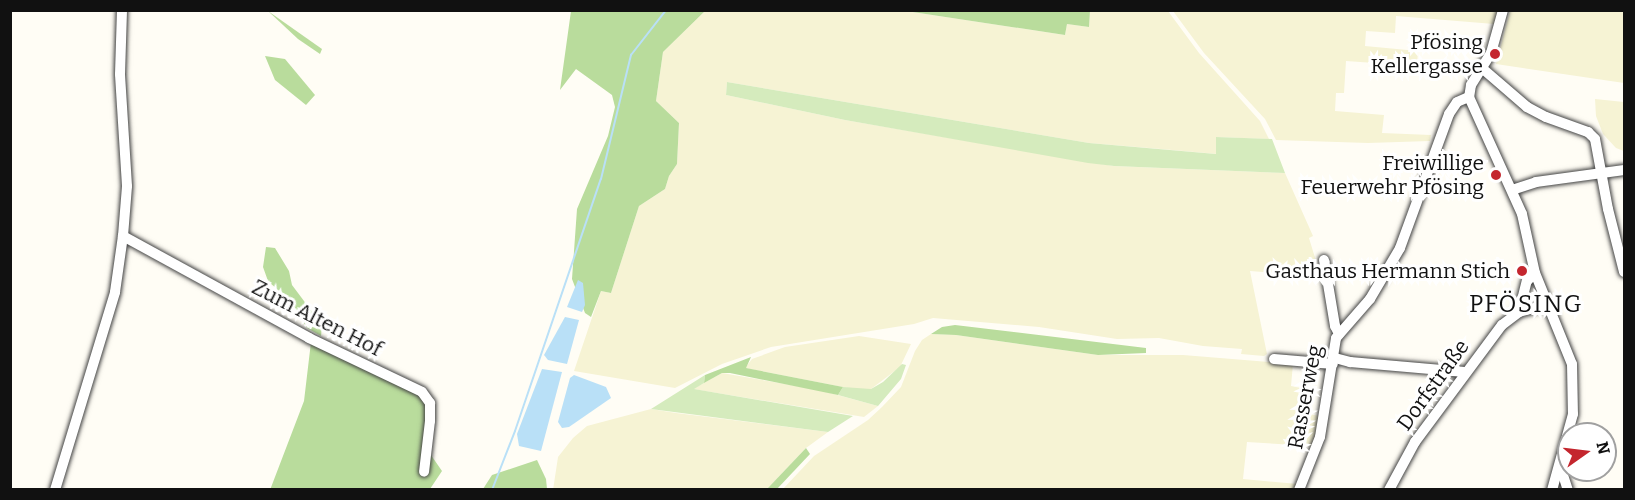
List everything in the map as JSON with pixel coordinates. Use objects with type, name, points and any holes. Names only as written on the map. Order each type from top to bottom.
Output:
[{"type":"street","points":[[55,489],[115,292],[123,236],[128,186],[120,74],[122,10]]},
{"type":"street","name":"Rasserweg","points":[[1299,489],[1320,437],[1334,361],[1335,343],[1339,334],[1370,299],[1400,248],[1449,114],[1457,102],[1468,97],[1471,86],[1483,69],[1503,10]]},
{"type":"street","points":[[1483,69],[1536,112],[1592,135],[1598,146],[1601,173],[1624,272]]},
{"type":"street","points":[[1468,97],[1478,123],[1522,214],[1535,273],[1569,353],[1573,375],[1574,409],[1571,422]]},
{"type":"street","points":[[1512,190],[1536,182],[1624,170]]},
{"type":"street","name":"Zum Alten Hof","points":[[123,236],[309,338],[422,392],[430,403],[424,472]]},
{"type":"street","points":[[1324,260],[1335,326],[1339,334]]},
{"type":"street","points":[[1519,312],[1527,281],[1535,273]]},
{"type":"street","name":"Dorfstraße","points":[[1389,489],[1415,442],[1505,321],[1519,312],[1548,304]]},
{"type":"street","points":[[1274,359],[1350,362],[1465,372]]},
{"type":"street","points":[[1552,489],[1557,474]]},
{"type":"shaded area","points":[[705,11],[906,11],[1065,35],[1067,24],[1089,27],[1090,11],[1168,11],[1199,53],[1260,121],[1269,139],[1216,137],[1217,154],[1089,143],[727,82],[726,95],[845,120],[1113,166],[1285,173],[1313,236],[1309,238],[1316,261],[1300,275],[1250,271],[1267,354],[1264,356],[1241,354],[1242,349],[1203,346],[1159,338],[1117,339],[1039,327],[933,318],[914,324],[771,347],[722,364],[675,388],[574,371],[601,291],[611,293],[639,206],[665,189],[669,176],[677,164],[679,123],[656,101],[663,52]]},
{"type":"shaded area","points":[[1173,11],[1498,11],[1494,24],[1396,16],[1395,33],[1366,31],[1365,46],[1418,51],[1417,66],[1346,61],[1344,93],[1336,93],[1335,111],[1384,115],[1382,133],[1431,135],[1430,141],[1368,143],[1276,140],[1265,119],[1204,53]]},
{"type":"shaded area","points":[[1510,11],[1624,11],[1624,83],[1496,64]]},
{"type":"shaded area","points":[[1595,99],[1624,102],[1624,151],[1616,148],[1603,134],[1596,116]]},
{"type":"shaded area","points":[[931,334],[956,335],[1098,355],[1183,355],[1293,364],[1291,386],[1301,388],[1299,413],[1321,416],[1313,446],[1247,442],[1243,479],[1298,484],[1296,489],[782,490],[814,456],[868,420],[882,407],[901,387],[915,351],[922,340]]},
{"type":"shaded area","points":[[859,336],[911,344],[900,367],[871,389],[858,390],[745,368],[752,359],[785,347]]},
{"type":"shaded area","points":[[722,373],[819,390],[878,406],[864,417],[693,389]]},
{"type":"shaded area","points":[[651,409],[828,432],[806,448],[767,489],[553,490],[558,457],[573,438],[587,426]]},
{"type":"green space","points":[[1090,10],[1089,27],[1067,24],[1065,35],[906,11]]},
{"type":"green space","points":[[268,11],[322,49],[320,54],[298,39]]},
{"type":"green space","points":[[571,11],[705,11],[663,52],[656,101],[679,123],[677,164],[669,176],[665,189],[639,206],[611,293],[601,291],[591,317],[585,313],[572,279],[577,209],[608,136],[615,107],[612,95],[576,69],[560,90]]},
{"type":"green space","points":[[265,56],[285,59],[315,95],[306,105],[275,80]]},
{"type":"green space","points":[[727,82],[1089,143],[1216,154],[1216,137],[1272,139],[1285,173],[1088,163],[845,120],[726,95]]},
{"type":"green space","points":[[266,247],[275,248],[289,271],[292,285],[322,325],[321,336],[307,328],[292,303],[268,281],[263,267]]},
{"type":"green space","points":[[955,325],[1146,348],[1146,353],[1098,355],[956,335],[931,334],[942,327]]},
{"type":"green space","points":[[311,342],[419,395],[428,406],[424,445],[442,471],[430,489],[270,490],[304,401]]},
{"type":"green space","points":[[751,357],[746,368],[843,387],[838,395],[730,373],[722,373],[704,383],[705,375]]},
{"type":"green space","points":[[902,364],[906,365],[901,379],[878,406],[838,395],[843,387],[871,389],[883,382]]},
{"type":"green space","points":[[705,375],[704,383],[694,389],[853,416],[828,432],[651,409]]},
{"type":"green space","points":[[806,448],[810,454],[777,489],[767,489]]},
{"type":"green space","points":[[537,460],[546,479],[547,489],[483,489],[492,475]]},
{"type":"water","points":[[578,280],[583,283],[585,305],[582,312],[567,307]]},
{"type":"water","points":[[565,317],[579,320],[567,364],[548,360],[544,355]]},
{"type":"water","points":[[542,369],[562,372],[541,451],[519,446],[517,434]]},
{"type":"water","points":[[574,375],[606,387],[611,398],[569,427],[562,428],[558,422],[570,378]]},
{"type":"waterway","points":[[492,490],[515,431],[601,179],[631,55],[666,10]]},
{"type":"place","name":"Pfösing Kellergasse","points":[[1495,54]]},
{"type":"place","name":"Freiwillige Feuerwehr Pfösing","points":[[1496,175]]},
{"type":"place","name":"Gasthaus Hermann Stich","points":[[1522,271]]},
{"type":"district","name":"PFÖSING","points":[[1526,305]]}]
